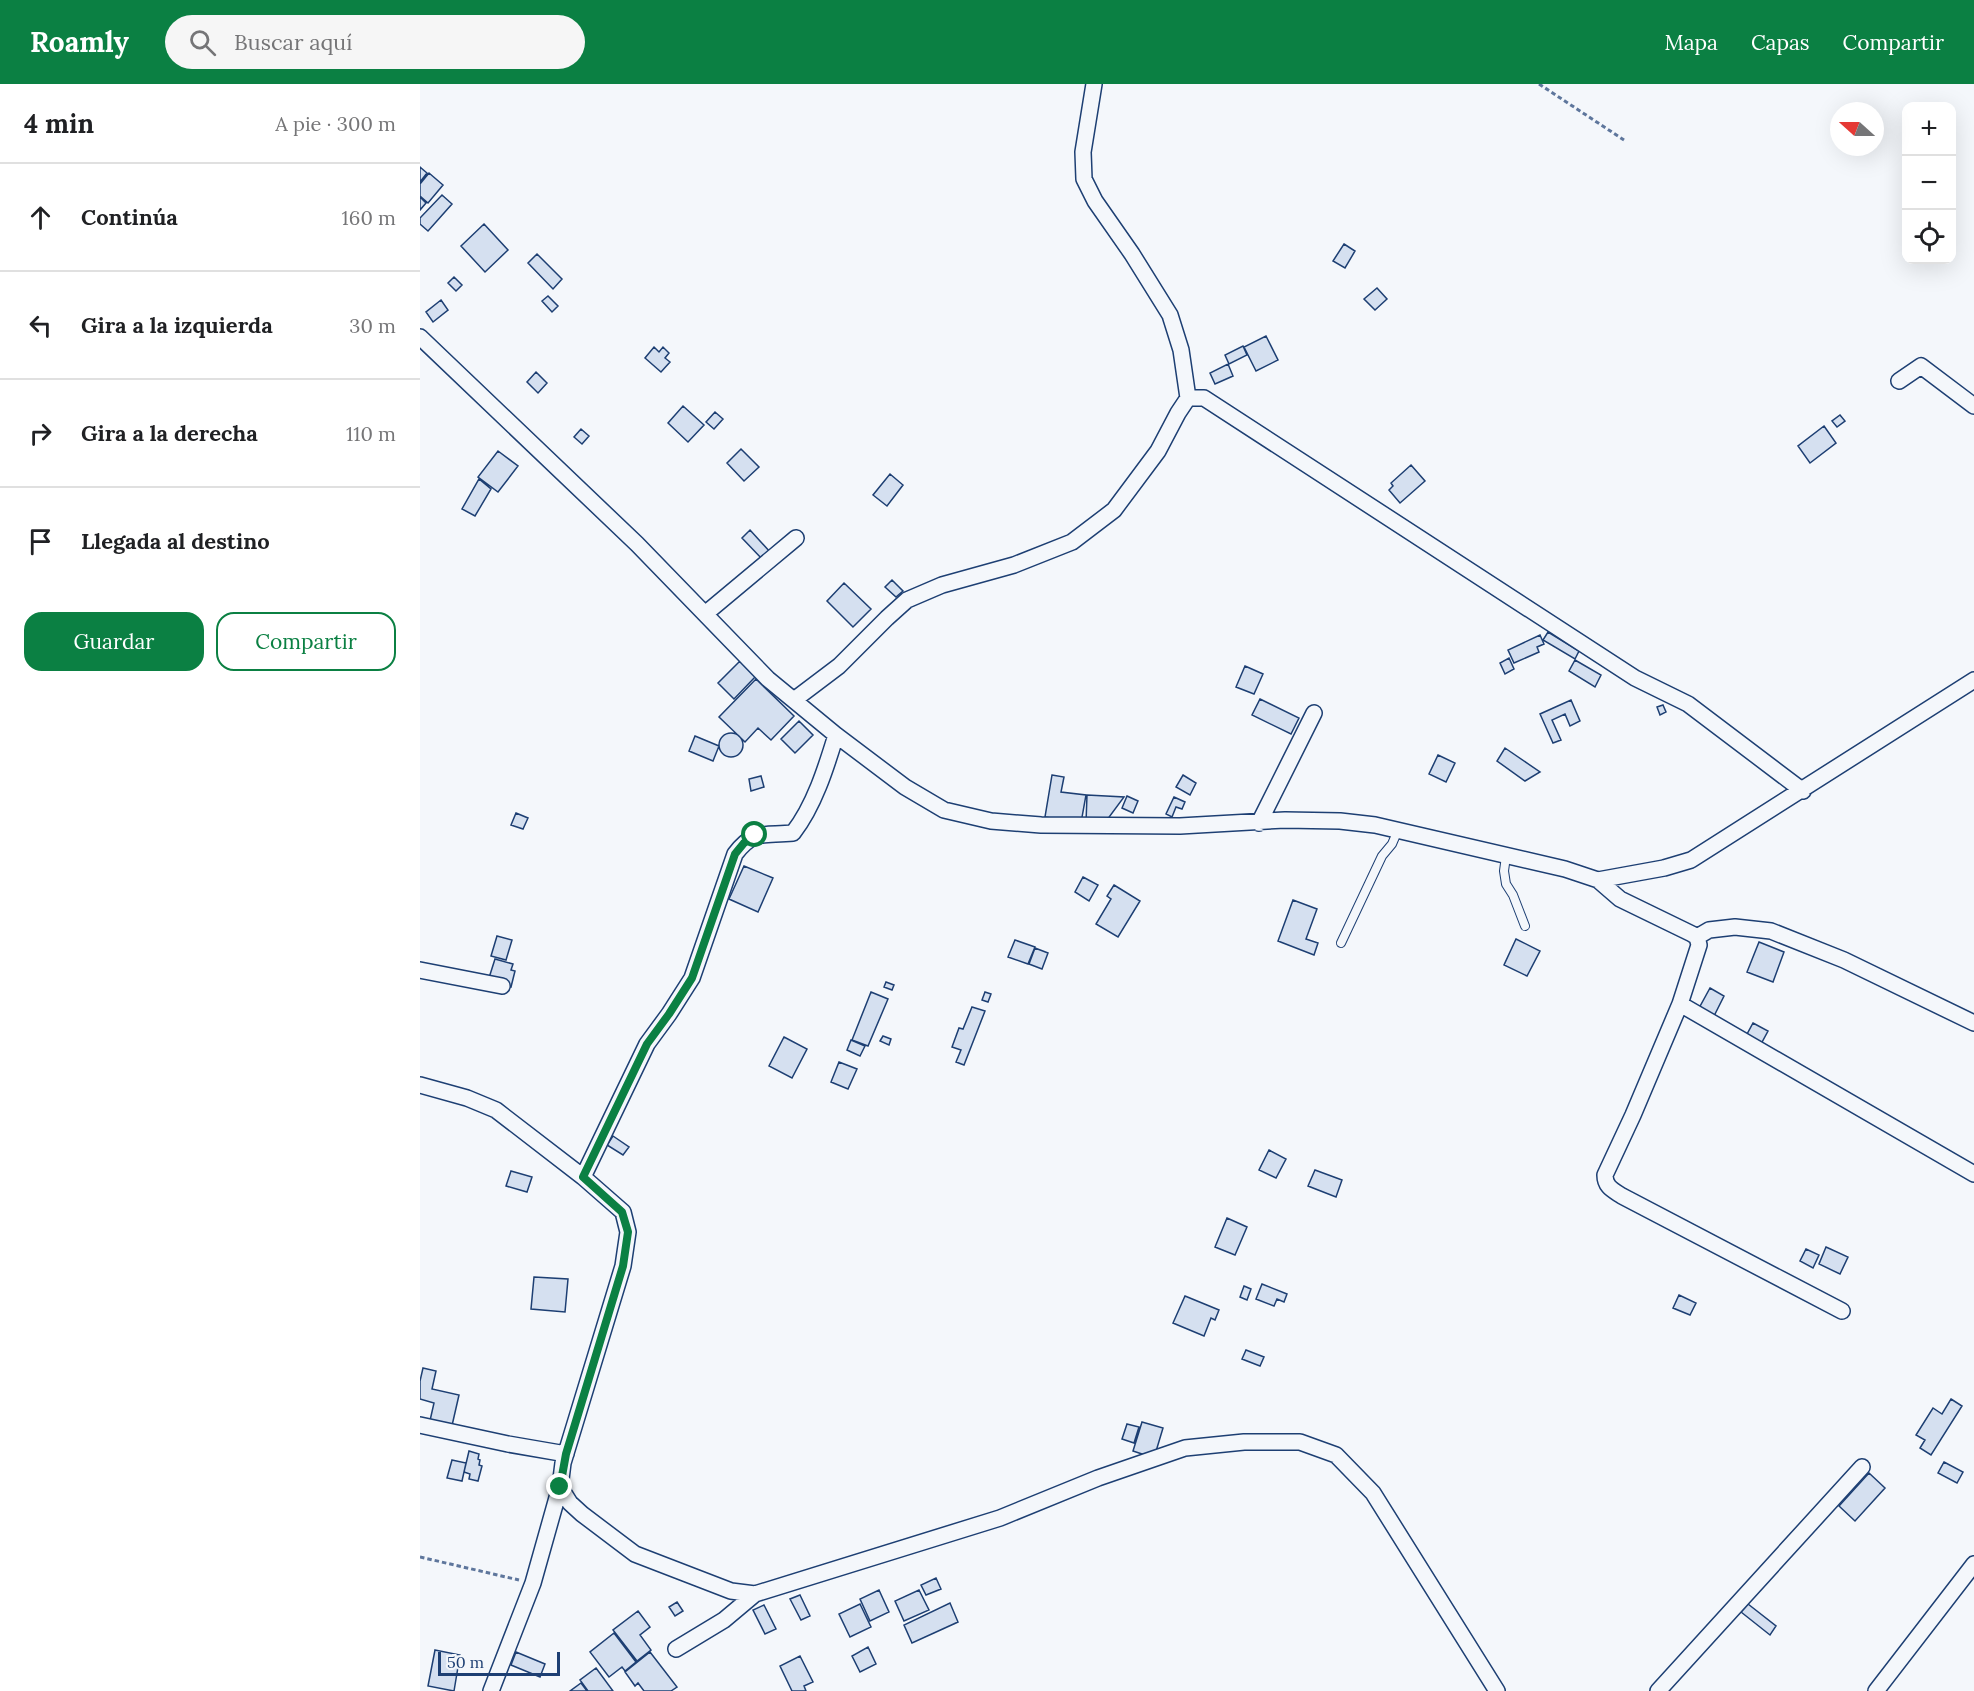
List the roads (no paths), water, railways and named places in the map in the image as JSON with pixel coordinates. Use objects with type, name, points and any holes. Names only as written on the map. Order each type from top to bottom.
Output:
[{"type":"street","points":[[794,700],[838,666],[907,600],[942,585],[1014,565],[1072,542],[1114,510],[1158,451],[1178,412],[1188,398],[1181,350],[1170,315],[1095,201],[1084,179],[1083,152],[1094,84]]},
{"type":"street","points":[[420,337],[629,536],[768,679],[836,735],[905,787],[944,810],[991,821],[1041,825],[1131,826],[1259,823],[1285,820],[1340,821],[1398,830],[1565,869],[1598,880],[1620,899],[1697,938],[1699,945],[1697,956],[1680,1004],[1605,1176],[1605,1182],[1622,1196],[1842,1311]]},
{"type":"street","points":[[1899,381],[1920,366],[1974,406]]},
{"type":"street","points":[[1188,398],[1204,398],[1635,678],[1688,704],[1803,790]]},
{"type":"street","points":[[705,614],[795,538]]},
{"type":"street","points":[[1598,880],[1664,868],[1691,860],[1974,680]]},
{"type":"street","points":[[1259,823],[1314,713]]},
{"type":"street","points":[[583,1177],[647,1044],[692,978],[735,854],[755,835],[793,833],[828,764],[836,735]]},
{"type":"street","points":[[1697,938],[1709,930],[1735,927],[1770,931],[1844,960],[1974,1023]]},
{"type":"street","points":[[420,970],[502,986]]},
{"type":"street","points":[[1680,1004],[1974,1174]]},
{"type":"street","points":[[420,1085],[467,1098],[496,1110],[583,1177],[622,1212],[628,1232],[623,1266],[566,1454],[560,1487],[533,1583],[491,1691]]},
{"type":"street","points":[[420,1425],[566,1454]]},
{"type":"street","points":[[676,1649],[724,1620],[755,1594],[1000,1518],[1098,1478],[1185,1448],[1244,1442],[1300,1442],[1336,1455],[1373,1493],[1497,1691]]},
{"type":"street","points":[[1658,1691],[1862,1467]]},
{"type":"street","points":[[560,1487],[570,1503],[582,1514],[635,1554],[731,1591],[755,1594]]},
{"type":"street","points":[[1876,1691],[1974,1564]]},
{"type":"lane","points":[[1341,943],[1382,856],[1392,844],[1398,830]]},
{"type":"lane","points":[[1506,856],[1504,871],[1506,885],[1514,895],[1525,926]]}]
